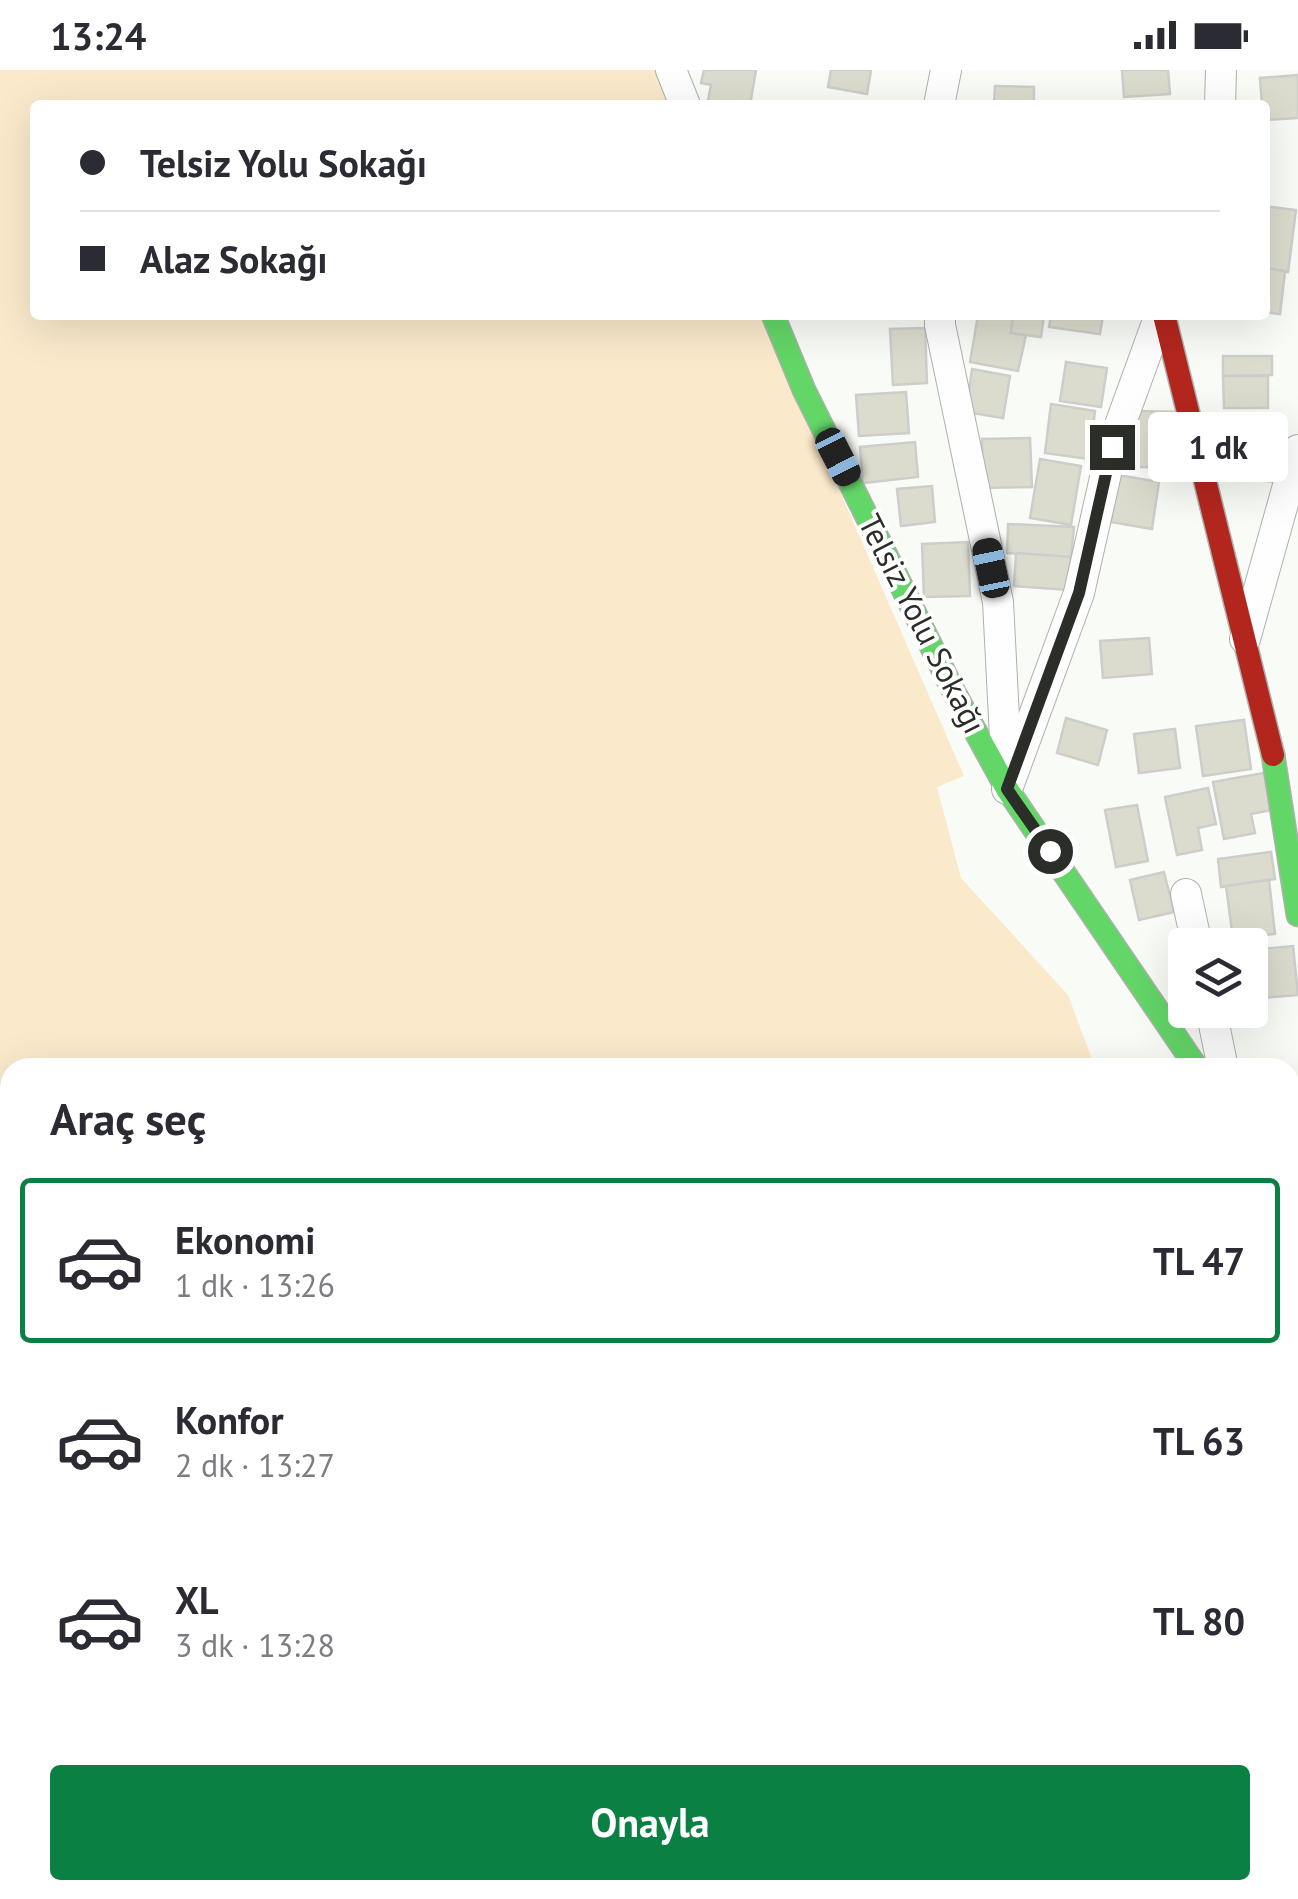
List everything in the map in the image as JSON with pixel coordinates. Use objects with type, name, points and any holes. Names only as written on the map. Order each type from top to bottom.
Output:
[{"type":"street","points":[[671,70],[684,100]]},
{"type":"street","points":[[940,100],[946,70]]},
{"type":"street","points":[[1220,100],[1221,70]]},
{"type":"street","name":"Telsiz Yolu Sokağı","points":[[775,320],[813,408],[1007,789],[1191,1058]]},
{"type":"street","points":[[940,320],[998,602],[1007,789]]},
{"type":"street","points":[[1007,789],[1079,593],[1112,447],[1160,320]]},
{"type":"street","points":[[1163,320],[1277,772],[1298,915]]},
{"type":"street","points":[[1245,639],[1298,450]]},
{"type":"street","points":[[1186,894],[1193,928]]},
{"type":"street","points":[[1215,1028],[1221,1058]]},
{"type":"shaded area","points":[[0,70],[655,70],[668,100],[30,100],[30,320],[765,320],[964,776],[937,787],[961,878],[1068,995],[1092,1058],[0,1058]]},
{"type":"building","points":[[704,70],[756,70],[751,100],[708,100],[711,85],[701,83]]},
{"type":"building","points":[[831,70],[871,70],[867,94],[828,87]]},
{"type":"building","points":[[1122,70],[1168,70],[1170,94],[1124,97]]},
{"type":"building","points":[[1298,75],[1298,118],[1270,120],[1270,100],[1262,100],[1260,78]]},
{"type":"building","points":[[995,86],[1034,87],[1034,100],[994,100]]},
{"type":"building","points":[[1270,207],[1296,210],[1288,272],[1270,269]]},
{"type":"building","points":[[1270,269],[1285,271],[1280,314],[1270,313]]},
{"type":"building","points":[[977,320],[1012,320],[1011,333],[1026,335],[1018,371],[970,362]]},
{"type":"building","points":[[1012,320],[1043,320],[1041,337],[1011,333]]},
{"type":"building","points":[[1050,320],[1102,320],[1100,334],[1049,327]]},
{"type":"building","points":[[925,328],[927,383],[893,385],[890,329]]},
{"type":"building","points":[[1223,356],[1272,356],[1272,375],[1223,376]]},
{"type":"building","points":[[1066,362],[1107,368],[1101,407],[1060,401]]},
{"type":"building","points":[[972,369],[1010,376],[1003,418],[966,412]]},
{"type":"building","points":[[1223,376],[1268,376],[1268,408],[1224,408]]},
{"type":"building","points":[[906,392],[909,433],[859,436],[856,395]]},
{"type":"building","points":[[1051,404],[1095,411],[1089,459],[1045,453]]},
{"type":"building","points":[[1138,411],[1178,412],[1177,468],[1136,467]]},
{"type":"building","points":[[1241,434],[1288,440],[1283,483],[1235,477]]},
{"type":"building","points":[[1030,438],[1032,487],[983,488],[982,439]]},
{"type":"building","points":[[915,442],[918,477],[863,483],[860,447]]},
{"type":"building","points":[[1040,459],[1081,466],[1071,525],[1030,518]]},
{"type":"building","points":[[1118,475],[1159,482],[1152,529],[1111,522]]},
{"type":"building","points":[[932,486],[935,522],[901,526],[897,489]]},
{"type":"building","points":[[1008,524],[1074,527],[1071,557],[1007,553]]},
{"type":"building","points":[[968,542],[970,596],[924,597],[922,544]]},
{"type":"building","points":[[1016,553],[1071,557],[1069,590],[1014,586]]},
{"type":"building","points":[[1149,638],[1152,674],[1103,678],[1100,641]]},
{"type":"building","points":[[1066,718],[1107,730],[1098,765],[1057,753]]},
{"type":"building","points":[[1244,720],[1251,769],[1203,776],[1196,726]]},
{"type":"building","points":[[1175,729],[1180,768],[1139,773],[1134,734]]},
{"type":"building","points":[[1264,773],[1272,810],[1251,814],[1255,833],[1224,839],[1213,782]]},
{"type":"building","points":[[1208,788],[1216,824],[1198,828],[1202,850],[1177,855],[1165,797]]},
{"type":"building","points":[[1137,805],[1148,861],[1116,867],[1105,810]]},
{"type":"building","points":[[1271,852],[1275,879],[1221,887],[1218,859]]},
{"type":"building","points":[[1164,872],[1174,912],[1139,920],[1130,880]]},
{"type":"building","points":[[1269,880],[1275,934],[1268,935],[1268,928],[1232,928],[1226,886]]},
{"type":"building","points":[[1293,946],[1298,995],[1268,998],[1268,948]]},
{"type":"traffic: fast","points":[[775,320],[804,390],[955,694],[1007,789],[1190,1058]]},
{"type":"traffic: fast","points":[[1273,755],[1298,915]]},
{"type":"traffic: jam","points":[[1165,320],[1273,755]]},
{"type":"route","points":[[1050,851],[1007,789],[1079,593],[1112,447]]}]
